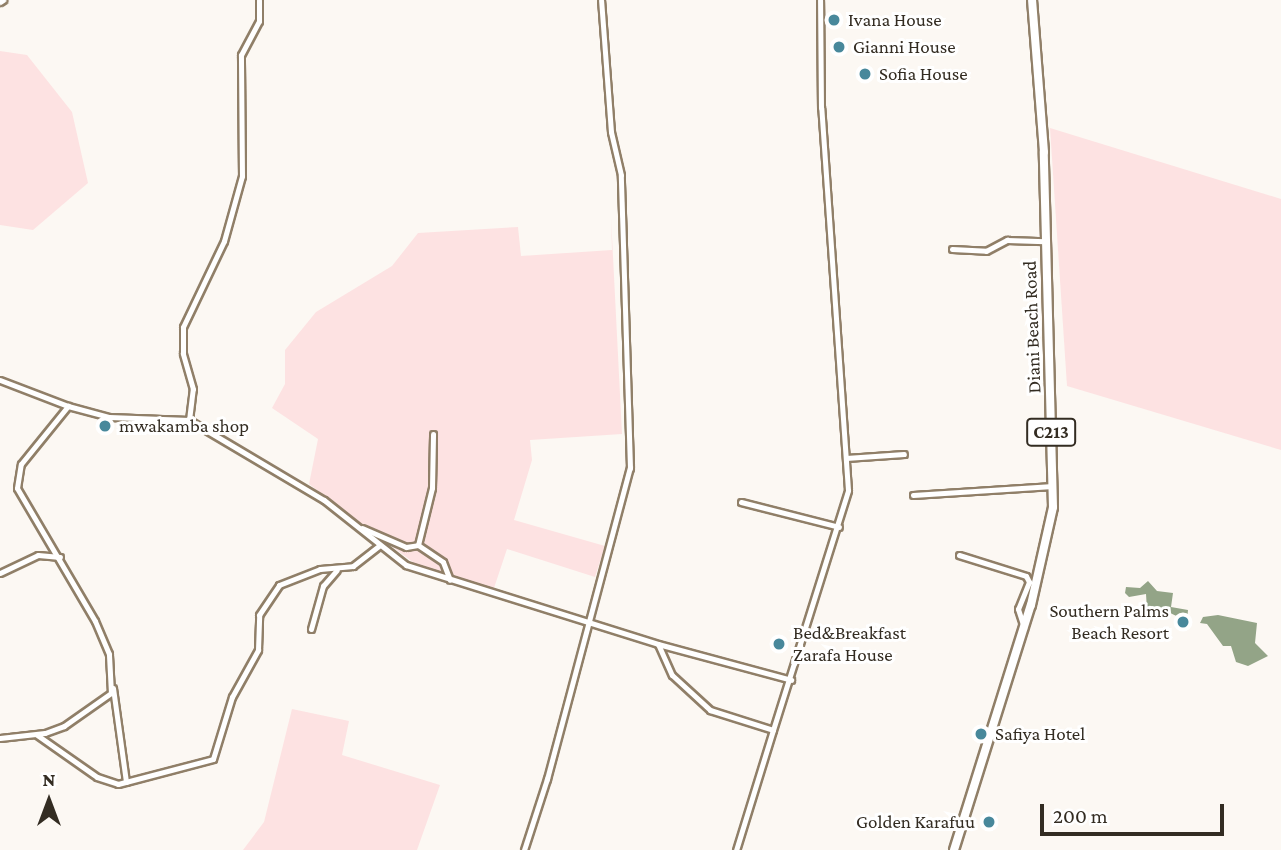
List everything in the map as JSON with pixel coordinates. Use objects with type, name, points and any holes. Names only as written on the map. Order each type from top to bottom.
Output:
[{"type":"main road","name":"Diani Beach Road","points":[[954,850],[1049,542],[1053,486],[1044,152],[1032,0]]},
{"type":"street","points":[[189,419],[193,389],[183,352],[183,327],[224,241],[242,176],[245,107],[241,55],[259,21],[259,0]]},
{"type":"street","points":[[524,850],[630,458],[621,175],[611,132],[601,0]]},
{"type":"street","points":[[736,850],[769,729],[790,680],[839,527],[848,490],[821,108],[820,0]]},
{"type":"street","points":[[952,249],[986,251],[1007,240],[1045,241]]},
{"type":"street","points":[[0,380],[68,407],[109,417],[189,419],[258,457],[356,525],[406,565],[658,644],[790,680]]},
{"type":"street","points":[[68,407],[16,474],[20,496],[60,557],[107,648],[126,782]]},
{"type":"street","points":[[418,545],[432,488],[433,434]]},
{"type":"street","points":[[846,458],[904,454]]},
{"type":"street","points":[[913,495],[1053,486]]},
{"type":"street","points":[[741,502],[839,527]]},
{"type":"street","points":[[356,525],[406,547],[418,545],[443,562],[450,579]]},
{"type":"street","points":[[37,735],[109,783],[126,782],[213,759],[232,697],[258,650],[259,615],[286,580],[320,569],[337,570],[353,566],[379,546]]},
{"type":"street","points":[[0,573],[38,555],[60,557]]},
{"type":"street","points":[[958,555],[1026,576],[1029,582],[1018,609],[1024,628]]},
{"type":"street","points":[[311,629],[323,586],[337,570]]},
{"type":"street","points":[[658,644],[672,676],[699,702],[710,710],[769,729]]},
{"type":"street","points":[[0,738],[37,735],[64,726],[108,697],[111,682]]},
{"type":"shaded area","points":[[0,51],[27,55],[72,112],[88,183],[33,230],[0,225]]},
{"type":"shaded area","points":[[1050,128],[1281,199],[1281,450],[1067,386]]},
{"type":"shaded area","points":[[611,217],[622,434],[530,440],[532,460],[514,520],[605,546],[595,577],[507,549],[494,588],[414,563],[309,484],[318,439],[272,408],[285,384],[285,350],[316,312],[392,266],[418,233],[518,227],[521,256],[612,250]]},
{"type":"shaded area","points":[[1148,581],[1157,591],[1173,593],[1171,607],[1188,610],[1187,621],[1168,612],[1147,610],[1146,594],[1129,597],[1125,593],[1126,587],[1140,588]]},
{"type":"shaded area","points":[[1218,615],[1257,623],[1255,643],[1268,656],[1248,666],[1236,662],[1231,646],[1223,646],[1207,624],[1200,623],[1203,617]]},
{"type":"shaded area","points":[[292,709],[349,721],[342,755],[440,785],[417,850],[243,850],[264,822]]},
{"type":"place","name":"Ivana House","points":[[834,20]]},
{"type":"place","name":"Gianni House","points":[[839,47]]},
{"type":"place","name":"Sofia House","points":[[865,74]]},
{"type":"place","name":"mwakamba shop","points":[[105,426]]},
{"type":"place","name":"Southern Palms Beach Resort","points":[[1183,622]]},
{"type":"place","name":"Bed&Breakfast Zarafa House","points":[[779,644]]},
{"type":"place","name":"Safiya Hotel","points":[[981,734]]},
{"type":"place","name":"Golden Karafuu","points":[[989,822]]}]
